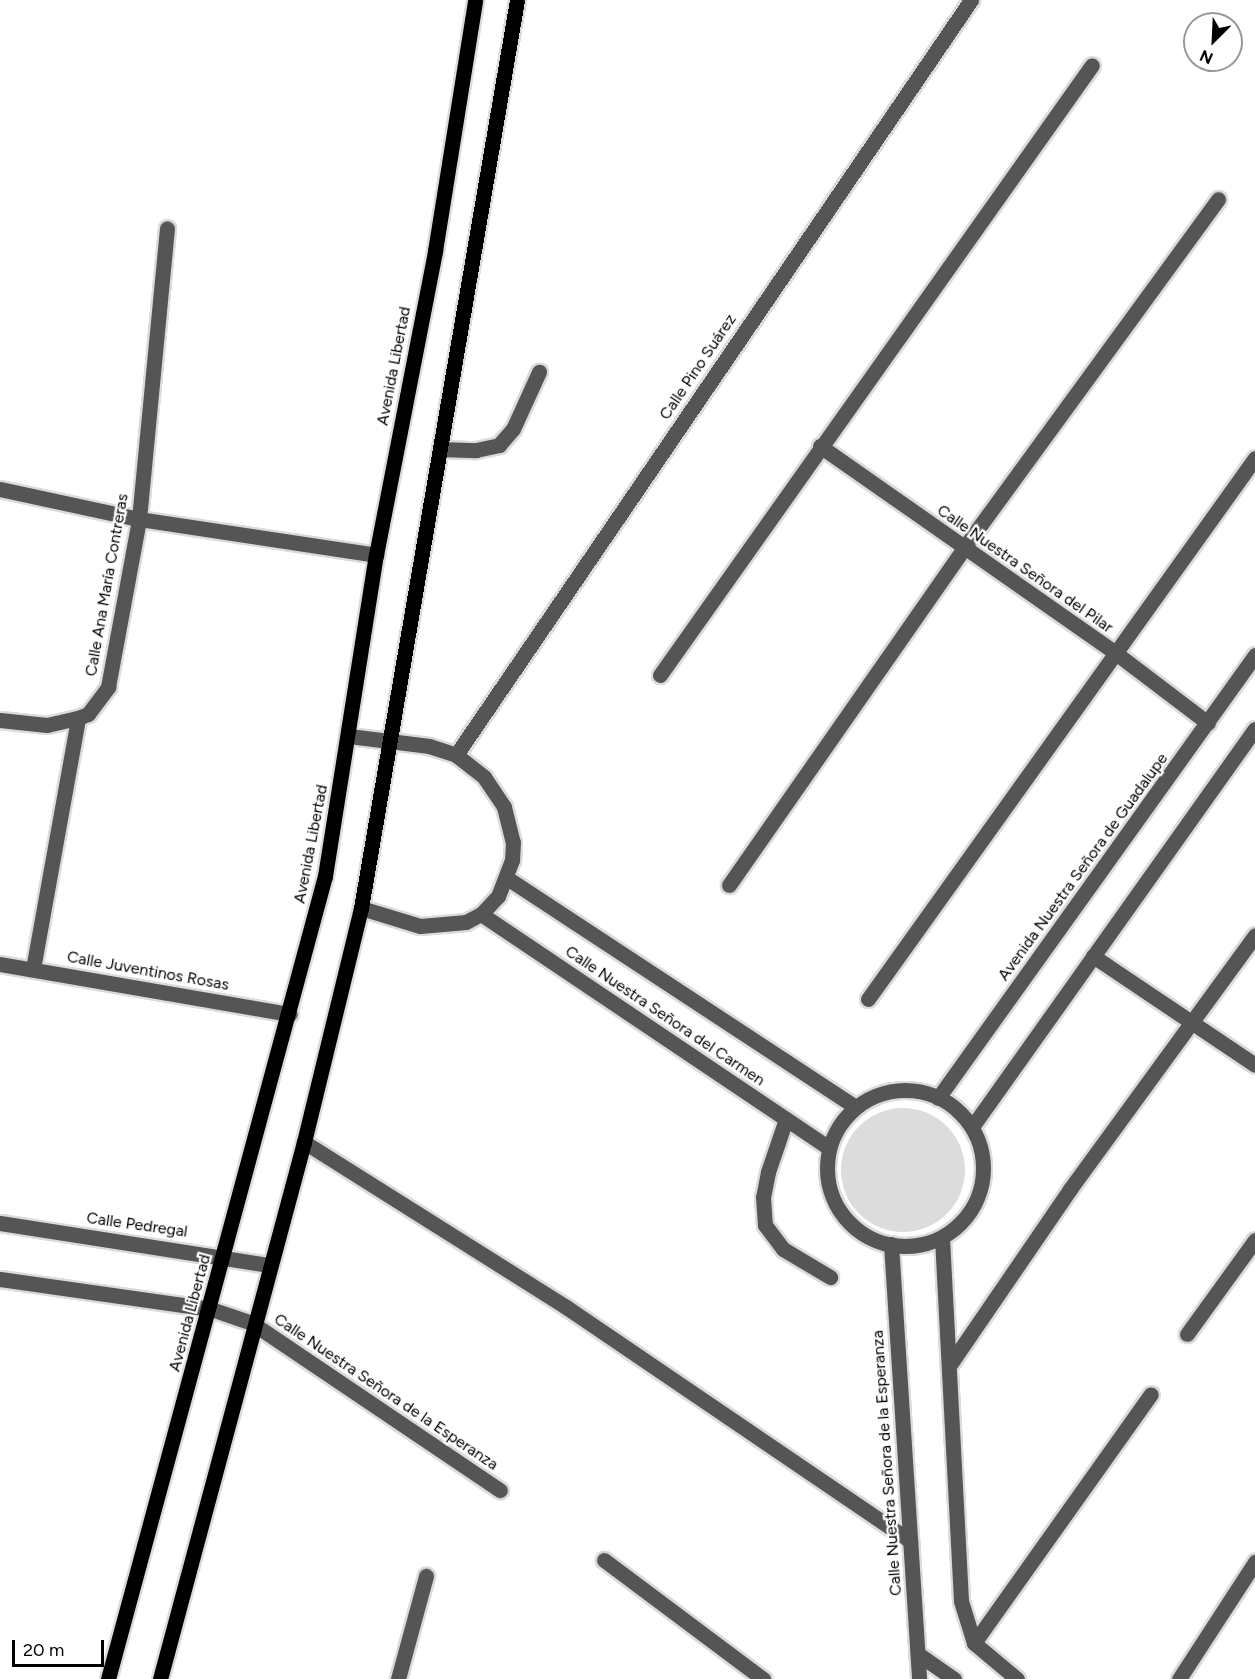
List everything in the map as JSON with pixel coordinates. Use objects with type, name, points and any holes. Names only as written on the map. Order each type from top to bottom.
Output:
[{"type":"main road","name":"Avenida Libertad","points":[[108,1679],[211,1309],[326,876],[376,555],[435,251],[475,0]]},
{"type":"main road","points":[[160,1679],[252,1323],[304,1142],[361,908],[392,740],[517,0]]},
{"type":"street","name":"Calle Pino Suárez","points":[[456,755],[971,0]]},
{"type":"street","points":[[660,675],[1092,65]]},
{"type":"street","points":[[729,885],[963,549],[1218,199]]},
{"type":"street","name":"Calle Ana María Contreras","points":[[78,718],[88,714],[108,687],[139,519],[167,228]]},
{"type":"street","points":[[440,449],[476,450],[499,445],[513,429],[539,372]]},
{"type":"street","name":"Calle Nuestra Señora del Pilar","points":[[820,446],[963,549],[1117,654],[1208,723]]},
{"type":"street","points":[[868,999],[1255,458]]},
{"type":"street","points":[[0,489],[139,519],[376,555]]},
{"type":"street","name":"Avenida Nuestra Señora de Guadalupe","points":[[938,1098],[1255,655]]},
{"type":"street","points":[[0,720],[47,725],[78,718],[33,969]]},
{"type":"street","points":[[972,1127],[1255,729]]},
{"type":"street","points":[[349,736],[392,740],[456,755],[484,777],[504,807],[513,842],[507,878],[498,897],[481,914],[466,922],[432,927],[361,908]]},
{"type":"street","name":"Calle Nuestra Señora del Carmen","points":[[507,878],[856,1107]]},
{"type":"street","name":"Calle Nuestra Señora del Carmen","points":[[481,914],[829,1148]]},
{"type":"street","points":[[951,1363],[1189,1022],[1255,935]]},
{"type":"street","points":[[1093,956],[1255,1065]]},
{"type":"street","name":"Calle Juventinos Rosas","points":[[0,964],[290,1014]]},
{"type":"street","points":[[896,1090],[917,1091],[938,1098],[972,1127],[982,1151],[984,1177],[977,1201],[962,1223],[942,1238],[917,1245],[891,1244],[867,1235],[847,1219],[833,1198],[826,1173],[829,1148],[839,1125],[856,1107],[874,1096],[896,1090]]},
{"type":"street","points":[[786,1119],[768,1172],[764,1197],[765,1225],[783,1249],[830,1277]]},
{"type":"street","points":[[304,1142],[567,1307],[910,1540]]},
{"type":"street","name":"Calle Pedregal","points":[[0,1223],[224,1256],[268,1265]]},
{"type":"street","points":[[942,1238],[951,1363],[961,1601],[974,1643],[1017,1679]]},
{"type":"street","points":[[1187,1334],[1255,1240]]},
{"type":"street","name":"Calle Nuestra Señora de la Esperanza","points":[[891,1244],[919,1679]]},
{"type":"street","points":[[0,1279],[211,1309],[252,1323]]},
{"type":"street","name":"Calle Nuestra Señora de la Esperanza","points":[[252,1323],[500,1490]]},
{"type":"street","points":[[974,1643],[1151,1394]]},
{"type":"street","points":[[603,1560],[763,1679]]},
{"type":"street","points":[[1179,1679],[1255,1562]]},
{"type":"street","points":[[398,1679],[426,1576]]},
{"type":"street","points":[[918,1654],[954,1679]]},
{"type":"shaded area","points":[[903,1108],[927,1113],[947,1126],[960,1146],[965,1170],[960,1194],[947,1214],[927,1227],[903,1232],[879,1227],[859,1214],[846,1194],[841,1170],[846,1146],[859,1126],[879,1113]]}]
